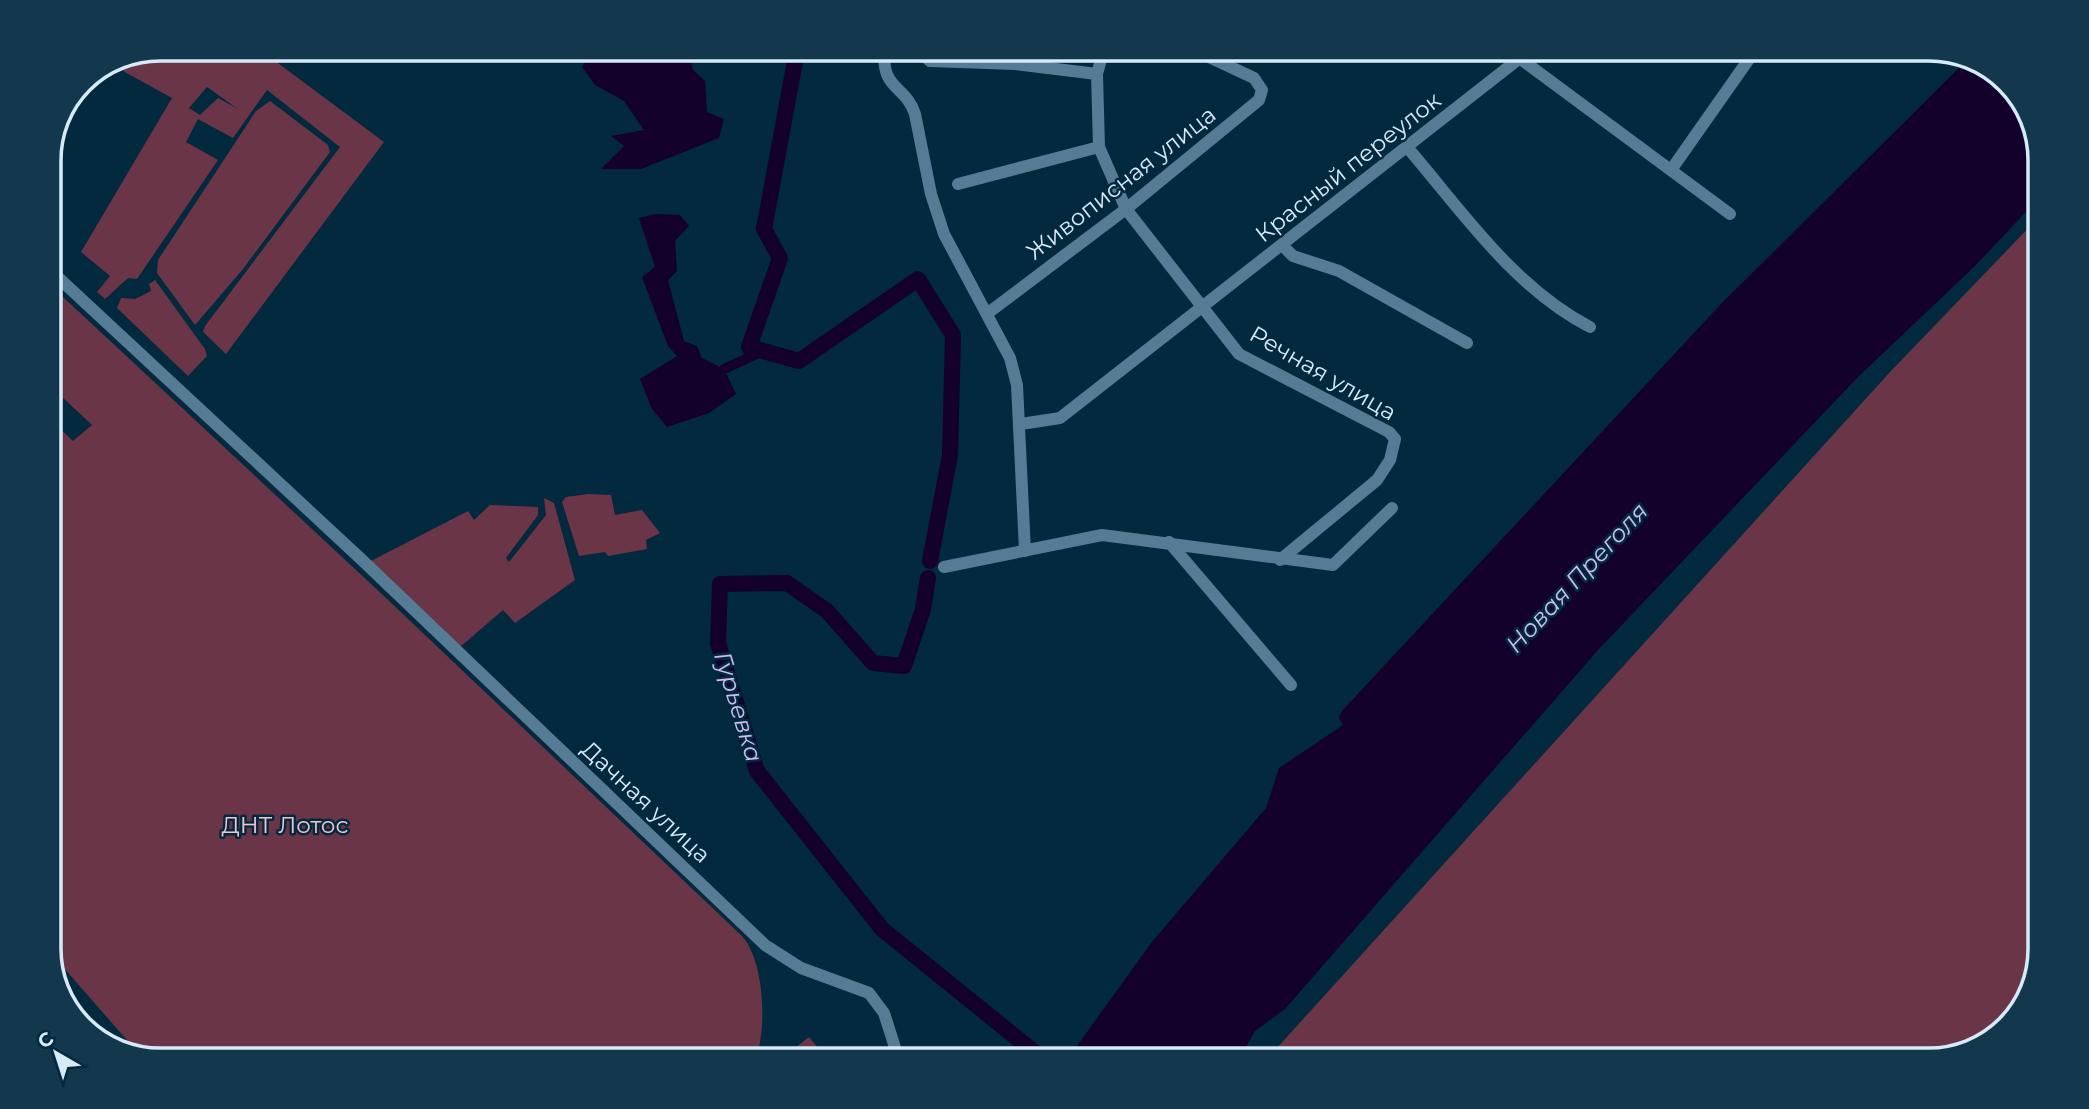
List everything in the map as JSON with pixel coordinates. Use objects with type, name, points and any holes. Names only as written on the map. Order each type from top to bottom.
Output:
[{"type":"street","points":[[884,61],[892,86],[911,102],[931,194],[944,234],[1010,358],[1017,385],[1021,424],[1026,551]]},
{"type":"street","points":[[930,61],[1015,65],[1097,74]]},
{"type":"street","points":[[958,184],[1099,148],[1097,74],[1101,61]]},
{"type":"street","name":"Живописная улица","points":[[988,313],[1126,209],[1259,100],[1262,90],[1254,78],[1218,61]]},
{"type":"street","name":"Красный переулок","points":[[1021,424],[1060,418],[1516,61]]},
{"type":"street","points":[[1524,61],[1730,214]]},
{"type":"street","points":[[1671,170],[1748,61]]},
{"type":"street","points":[[1407,147],[1504,261],[1561,312],[1590,327]]},
{"type":"street","name":"Речная улица","points":[[1099,148],[1126,209],[1201,309],[1239,354],[1389,432],[1395,439],[1390,460],[1377,480],[1280,560]]},
{"type":"street","points":[[1282,245],[1293,256],[1339,271],[1467,342]]},
{"type":"street","name":"Дачная улица","points":[[61,280],[361,559],[765,945],[801,968],[869,993],[884,1013],[895,1048]]},
{"type":"street","points":[[944,567],[1102,536],[1169,542],[1280,560],[1333,565],[1392,508]]},
{"type":"street","points":[[1169,542],[1291,685]]},
{"type":"green space","points":[[160,61],[275,61],[384,142],[226,354],[203,332],[205,326],[340,147],[267,90],[233,138],[198,119],[186,142],[218,160],[137,279],[128,278],[105,299],[97,292],[110,276],[81,252],[172,98],[123,71],[141,63]],"holes":[[[207,87],[238,109],[218,98],[200,115],[189,108]]]},
{"type":"green space","points":[[270,101],[328,145],[330,152],[243,269],[195,325],[157,273],[158,260],[256,111]]},
{"type":"green space","points":[[2028,228],[2028,949],[2018,993],[2003,1014],[1973,1038],[1948,1046],[1929,1048],[1277,1048],[1890,372]]},
{"type":"green space","points":[[155,280],[205,349],[207,356],[188,376],[117,308],[121,298],[135,299],[151,291],[149,284]]},
{"type":"green space","name":"ДНТ Лотос","points":[[61,295],[385,597],[742,936],[755,961],[762,995],[762,1031],[759,1048],[160,1048],[130,1043],[63,967],[61,956],[61,430],[73,441],[92,425],[61,396]]},
{"type":"green space","points":[[611,495],[615,515],[642,510],[660,533],[646,540],[647,549],[608,556],[605,552],[579,556],[562,502],[566,497]]},
{"type":"green space","points":[[544,498],[554,503],[575,580],[515,623],[503,610],[460,647],[369,562],[468,511],[474,520],[490,505],[538,507],[538,515],[506,558],[509,562],[546,515]]},
{"type":"green space","points":[[809,1037],[818,1048],[795,1048]]},
{"type":"water","points":[[586,61],[691,61],[693,70],[705,81],[707,112],[724,119],[719,138],[641,169],[601,169],[624,146],[611,136],[644,130],[624,101],[595,85],[582,67]]},
{"type":"water","name":"Новая Преголя","points":[[1960,67],[1984,78],[2011,105],[2023,128],[2028,153],[2028,210],[1975,266],[1858,377],[1598,650],[1285,1009],[1255,1031],[1246,1048],[1076,1048],[1151,943],[1266,808],[1279,768],[1343,725],[1339,718],[1341,712],[1720,305]]},
{"type":"water","points":[[655,214],[680,215],[689,226],[675,241],[677,271],[668,280],[684,341],[697,346],[702,358],[724,369],[736,394],[709,413],[667,427],[652,409],[640,379],[677,356],[668,346],[642,277],[655,267],[639,218]]},
{"type":"waterway","name":"Гурьевка","points":[[795,61],[764,229],[780,258],[749,347],[799,361],[918,279],[953,335],[950,455],[930,561]]},
{"type":"waterway","points":[[724,369],[763,351]]},
{"type":"waterway","name":"Гурьевка","points":[[928,578],[923,609],[904,666],[873,663],[827,611],[787,583],[720,584],[718,643],[757,771],[882,929],[1029,1048]]}]
